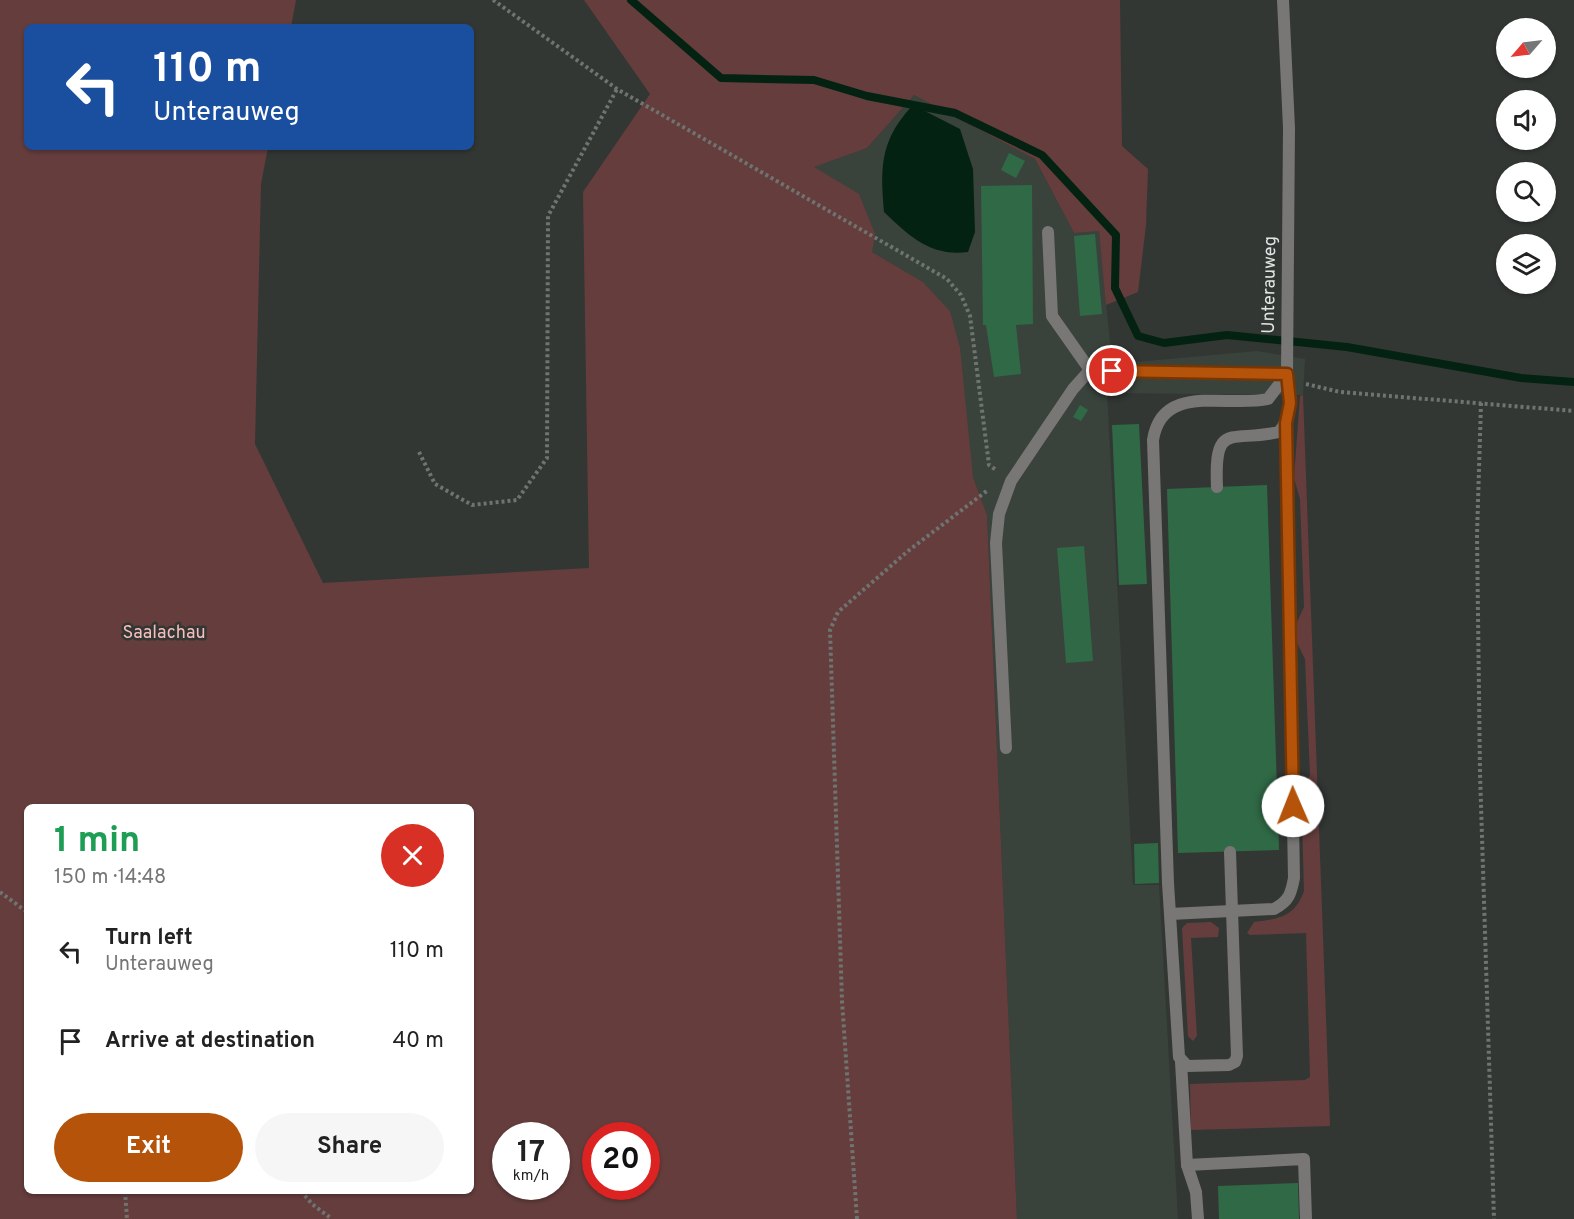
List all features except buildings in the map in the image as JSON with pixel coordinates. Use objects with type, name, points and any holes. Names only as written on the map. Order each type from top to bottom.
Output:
[{"type":"street","name":"Unterauweg","points":[[1232,911],[1274,909],[1284,904],[1291,896],[1294,878],[1286,423],[1290,403],[1287,374],[1289,128],[1283,0]]},
{"type":"street","points":[[1048,232],[1052,316],[1090,370]]},
{"type":"street","points":[[1006,748],[996,543],[999,514],[1011,481],[1073,389],[1090,370],[1287,374]]},
{"type":"street","points":[[1198,1219],[1196,1192],[1187,1165],[1170,914],[1154,464],[1155,428],[1160,417],[1180,403],[1268,399],[1287,374]]},
{"type":"street","points":[[1217,487],[1216,458],[1221,444],[1236,435],[1279,432],[1286,423]]},
{"type":"street","points":[[1181,1062],[1187,1066],[1229,1065],[1235,1062],[1230,852]]},
{"type":"street","points":[[1170,914],[1232,911]]},
{"type":"street","points":[[1187,1165],[1304,1159],[1306,1219]]},
{"type":"path","points":[[493,0],[617,89],[947,279],[961,296],[970,316],[989,465],[1011,481]]},
{"type":"path","points":[[419,452],[435,484],[472,505],[518,500],[547,458],[548,216],[617,89]]},
{"type":"path","points":[[1287,374],[1303,384],[1340,393],[1574,411]]},
{"type":"path","points":[[1481,403],[1477,536],[1480,773],[1494,1219]]},
{"type":"path","points":[[857,1219],[842,1001],[830,630],[837,612],[917,544],[985,490],[1011,481]]},
{"type":"path","points":[[0,892],[24,910]]},
{"type":"path","points":[[125,1194],[127,1219]]},
{"type":"path","points":[[304,1194],[312,1204],[332,1219]]},
{"type":"shaded area","points":[[914,95],[1035,159],[1074,233],[1099,230],[1110,343],[1136,362],[1257,351],[1305,359],[1303,395],[1107,393],[1133,885],[1159,885],[1178,1219],[1017,1219],[987,515],[973,477],[950,311],[923,282],[872,252],[813,167],[867,148]]},
{"type":"shaded area","points":[[913,105],[960,129],[973,169],[975,232],[968,252],[955,253],[932,248],[912,237],[884,212],[882,181],[888,142],[902,118]]},
{"type":"green space","name":"Saalachau","points":[[0,0],[296,0],[292,24],[24,24],[24,150],[267,150],[261,184],[255,444],[323,583],[589,568],[583,192],[650,94],[584,0],[1120,0],[1122,146],[1148,169],[1146,225],[1138,292],[1106,305],[1099,231],[1074,233],[1035,159],[914,95],[867,148],[814,167],[859,194],[875,234],[872,252],[923,282],[950,311],[960,348],[973,477],[987,515],[1017,1219],[0,1219]]},
{"type":"green space","points":[[1303,395],[1330,1126],[1191,1130],[1190,1084],[1305,1080],[1310,1077],[1306,933],[1250,935],[1247,933],[1254,922],[1278,918],[1291,911],[1304,891],[1301,789],[1310,775],[1305,659],[1297,643],[1296,624],[1304,607],[1300,499],[1294,478],[1300,396]]},
{"type":"green space","points":[[1211,922],[1219,928],[1218,937],[1191,938],[1197,1036],[1193,1041],[1188,1036],[1182,928],[1187,923]]},
{"type":"waterway","points":[[631,0],[721,78],[814,80],[867,96],[955,113],[1042,155],[1116,235],[1115,288],[1138,336],[1164,343],[1227,335],[1347,347],[1521,378],[1574,382]]},
{"type":"route","points":[[1112,371],[1287,374],[1290,403],[1286,423],[1293,806]]}]
